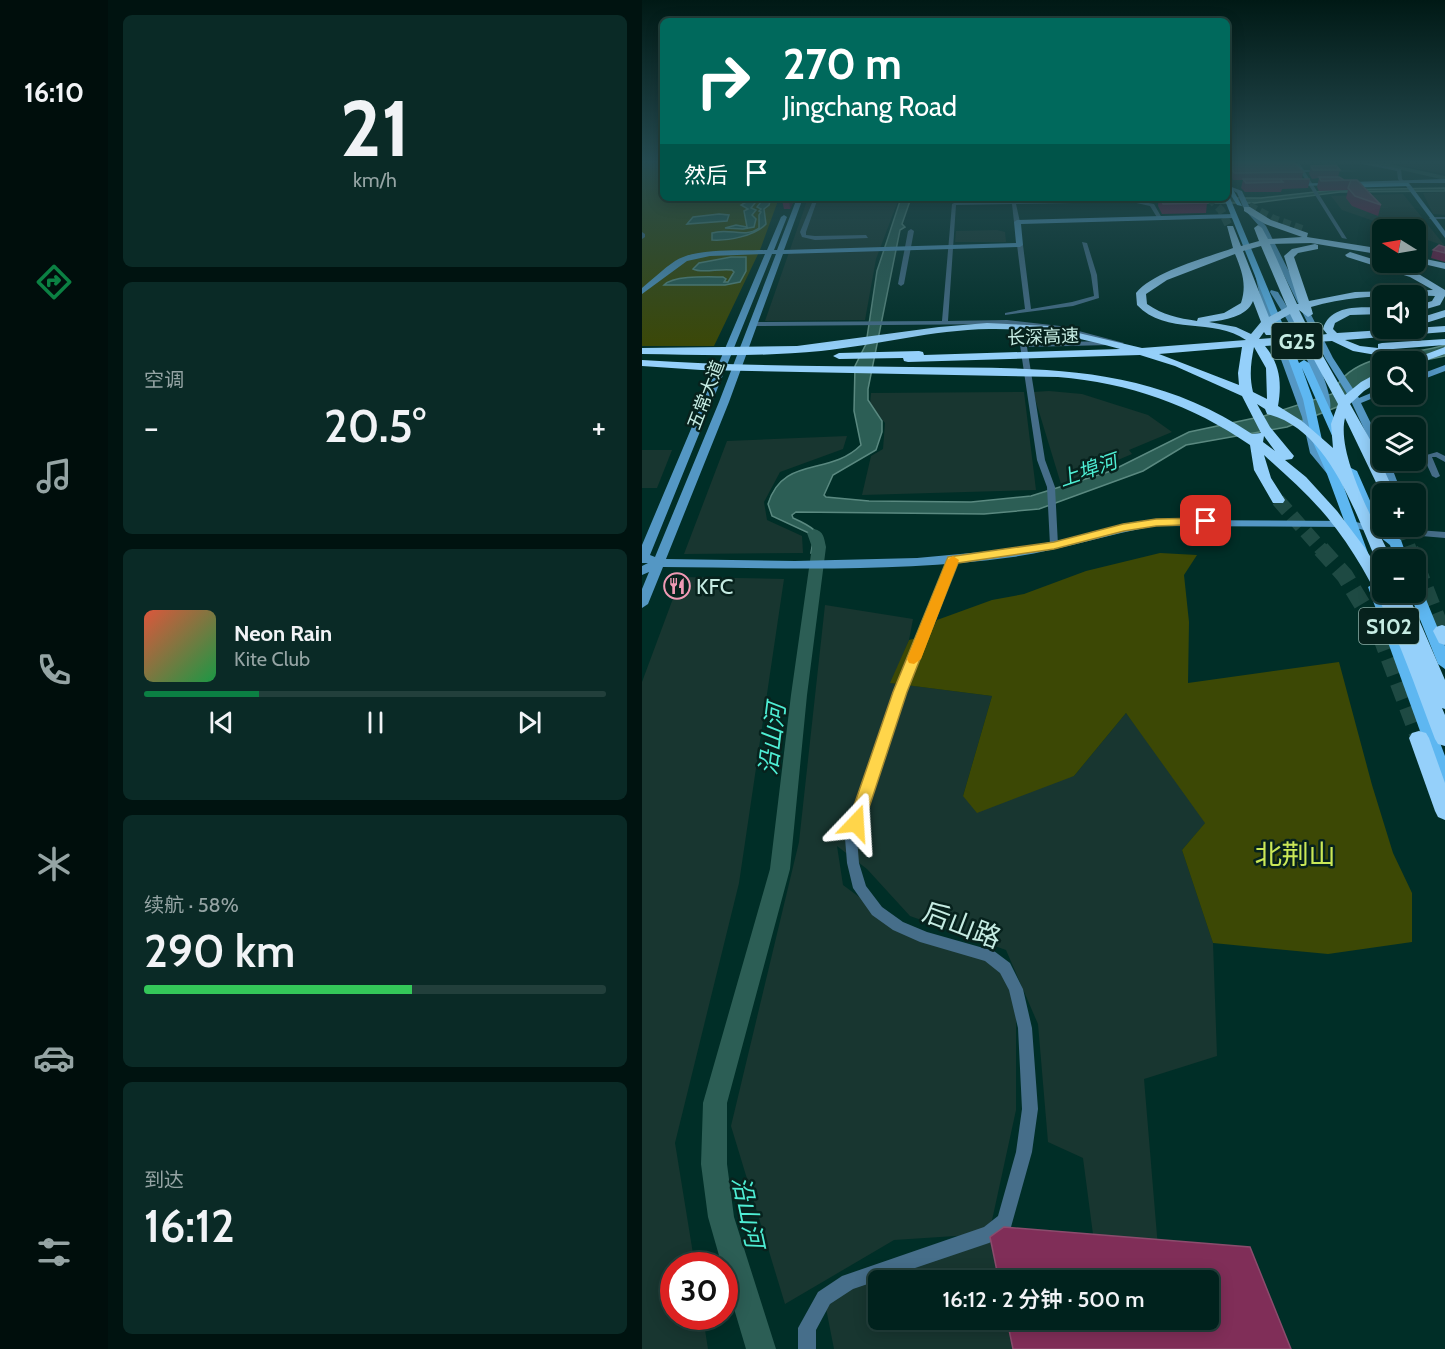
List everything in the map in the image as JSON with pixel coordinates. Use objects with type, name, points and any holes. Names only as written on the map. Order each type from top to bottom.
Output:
[{"type":"highway","points":[[1223,226],[1247,295],[1246,305]]},
{"type":"highway","points":[[1278,226],[1372,248]]},
{"type":"highway","points":[[1230,228],[1252,274],[1282,375],[1282,390],[1257,436],[1257,464],[1278,500]]},
{"type":"highway","points":[[1258,228],[1330,389],[1350,405],[1383,483]]},
{"type":"highway","points":[[1302,229],[1372,247]]},
{"type":"highway","points":[[1268,414],[1276,387],[1270,360],[1256,342],[1232,330],[1166,319],[1148,311],[1142,305],[1140,293],[1156,281],[1268,245],[1328,244],[1372,249]]},
{"type":"highway","points":[[1328,244],[1372,258]]},
{"type":"highway","points":[[1308,314],[1289,256],[1294,251],[1317,247],[1330,248],[1420,278],[1442,293],[1436,303],[1426,306]]},
{"type":"highway","points":[[1426,259],[1445,263]]},
{"type":"highway","points":[[1180,273],[1158,284],[1148,291],[1145,297],[1149,306],[1166,315],[1198,320],[1227,316],[1246,305],[1252,274]]},
{"type":"highway","points":[[1413,273],[1434,281],[1445,292]]},
{"type":"highway","points":[[1372,573],[1353,541],[1254,413],[1244,377],[1244,359],[1249,344],[1272,319],[1307,304],[1364,294],[1445,292]]},
{"type":"highway","points":[[1372,312],[1339,315],[1332,319],[1328,329],[1336,339],[1347,345],[1374,351],[1396,352],[1443,344]]},
{"type":"highway","points":[[1426,320],[1445,313]]},
{"type":"highway","points":[[761,356],[848,345],[948,328],[1014,326],[1074,334],[1156,356],[1236,388],[1300,426],[1326,448],[1339,465],[1356,497],[1379,549]]},
{"type":"highway","name":"长深高速","points":[[1426,327],[1445,327]]},
{"type":"highway","name":"长深高速","points":[[642,357],[839,358],[1148,351],[1445,327]]},
{"type":"highway","points":[[1239,343],[1255,336],[1372,328]]},
{"type":"highway","name":"长深高速","points":[[1093,351],[1239,343],[1372,331]]},
{"type":"highway","points":[[912,357],[1081,358],[1177,352],[1443,344]]},
{"type":"highway","points":[[1426,353],[1443,344]]},
{"type":"highway","points":[[642,357],[701,367],[1035,373],[1081,376],[1124,383],[1176,398],[1234,427],[1260,445],[1320,497]]},
{"type":"highway","points":[[1356,497],[1338,446],[1336,424],[1348,398],[1372,380]]},
{"type":"highway","points":[[1389,603],[1399,622],[1445,739]]},
{"type":"highway","points":[[1404,603],[1445,702]]},
{"type":"highway","points":[[1419,738],[1445,811]]},
{"type":"main road","name":"五常大道","points":[[642,557],[780,226]]},
{"type":"main road","name":"五常大道","points":[[642,604],[724,402],[790,226]]},
{"type":"main road","points":[[642,292],[682,260],[710,254],[1020,245],[1018,226]]},
{"type":"main road","name":"S102","points":[[1237,226],[1252,274],[1305,399],[1317,440],[1333,474],[1445,778]]},
{"type":"main road","name":"S102","points":[[1248,226],[1274,292],[1330,389],[1327,410],[1372,509]]},
{"type":"main road","points":[[1263,226],[1329,358],[1330,389]]},
{"type":"main road","points":[[1426,375],[1445,368]]},
{"type":"main road","points":[[1372,396],[1350,405],[1372,442]]},
{"type":"main road","points":[[642,557],[658,563],[795,565],[953,560],[1054,545],[1123,528],[1156,523],[1228,521],[1372,526]]},
{"type":"main road","points":[[642,571],[658,563]]},
{"type":"main road","name":"S102","points":[[1420,603],[1445,664]]},
{"type":"street","points":[[804,226],[802,232],[804,236],[866,237]]},
{"type":"street","points":[[945,321],[952,226]]},
{"type":"street","points":[[1337,226],[1345,238]]},
{"type":"street","points":[[901,285],[903,248],[911,231]]},
{"type":"street","points":[[1007,314],[1073,304],[1097,297],[1094,275],[1084,243]]},
{"type":"street","points":[[1020,245],[1028,311]]},
{"type":"street","points":[[752,324],[945,321],[1032,324],[1099,336],[1121,343],[1023,345],[1041,460],[1051,487],[1054,545]]},
{"type":"street","points":[[1436,476],[1427,456],[1437,454],[1445,460]]},
{"type":"street","points":[[1426,533],[1445,535]]},
{"type":"street","name":"后山路","points":[[807,1349],[807,1328],[824,1298],[848,1282],[989,1234],[1005,1221],[1024,1152],[1030,1109],[1025,1028],[1016,989],[1005,968],[989,956],[925,938],[898,926],[877,911],[860,888],[853,863],[851,838],[900,692],[953,560]]},
{"type":"shaded area","points":[[733,226],[754,226],[743,229],[725,228]]},
{"type":"shaded area","points":[[759,226],[764,226],[741,237],[712,240],[712,233],[725,231],[747,233]]},
{"type":"shaded area","points":[[798,226],[888,226],[876,259],[865,320],[765,321]]},
{"type":"shaded area","points":[[892,226],[904,226],[900,230],[868,389],[868,400],[882,421],[882,432],[876,450],[833,475],[824,495],[826,497],[869,501],[971,502],[1031,496],[1111,471],[1189,432],[1264,416],[1332,394],[1341,380],[1352,370],[1372,361],[1372,383],[1337,407],[1287,427],[1186,445],[1143,471],[1039,509],[984,514],[796,512],[792,515],[793,518],[810,527],[821,540],[824,553],[811,553],[813,541],[811,534],[772,516],[768,504],[775,489],[784,479],[796,472],[835,461],[861,445],[854,411],[855,366],[866,344],[877,271]]},
{"type":"shaded area","points":[[1426,226],[1429,226],[1445,246],[1426,239]]},
{"type":"shaded area","points":[[997,230],[1005,232],[1006,242],[955,242],[956,231]]},
{"type":"shaded area","points":[[731,257],[746,257],[746,271],[740,282],[725,285],[664,285],[692,277],[723,277],[726,279],[724,282],[728,282],[734,272],[732,270],[693,269],[699,263]]},
{"type":"shaded area","points":[[1445,345],[1445,356],[1426,360],[1426,351],[1419,351]]},
{"type":"shaded area","points":[[1024,392],[1036,490],[862,495],[871,456],[883,449],[885,423],[870,404],[871,393]]},
{"type":"shaded area","points":[[1033,392],[1082,394],[1148,415],[1172,432],[1129,450],[1132,454],[1061,484]]},
{"type":"shaded area","points":[[847,436],[843,449],[780,472],[764,502],[767,520],[802,536],[803,553],[684,554],[727,441]]},
{"type":"shaded area","points":[[642,450],[672,450],[657,488],[642,488]]},
{"type":"shaded area","points":[[681,577],[784,579],[739,883],[675,1143],[693,1252],[660,1252],[660,1330],[705,1330],[708,1349],[642,1349],[642,682]]},
{"type":"shaded area","points":[[825,605],[913,619],[909,640],[891,683],[992,696],[963,796],[1074,776],[1126,713],[1207,821],[1182,850],[1213,943],[1217,1056],[1144,1079],[1158,1248],[1094,1242],[1083,1158],[1048,1142],[1038,1024],[1006,950],[910,916],[867,869],[837,846],[843,885],[898,926],[1005,968],[1016,989],[1016,1110],[989,1234],[997,1270],[895,1270],[986,1234],[894,1240],[785,1304],[731,1126],[799,842]]},
{"type":"shaded area","points":[[868,1281],[868,1330],[1009,1330],[1013,1349],[834,1349],[824,1298]]},
{"type":"green space","points":[[642,226],[769,226],[760,250],[714,346],[642,346]]},
{"type":"green space","name":"北荆山","points":[[1160,553],[1197,555],[1184,575],[1189,622],[1188,683],[1339,662],[1393,853],[1412,893],[1412,942],[1328,954],[1213,943],[1182,850],[1205,823],[1126,713],[1074,776],[977,813],[963,796],[992,696],[890,683],[909,640],[929,635],[937,620],[992,600],[1024,594],[1086,571]]},
{"type":"building","points":[[1439,245],[1445,247],[1445,253],[1433,250]]},
{"type":"building","points":[[1004,1227],[1250,1247],[1291,1349],[1013,1349],[1009,1330],[1219,1330],[1219,1270],[997,1270],[990,1237]]},
{"type":"waterway","name":"沿山河","points":[[761,1349],[721,1217],[714,1164],[715,1103],[780,869],[799,695],[819,547],[817,536],[814,533]]},
{"type":"tunnel","points":[[1293,226],[1302,229]]},
{"type":"tunnel","points":[[1278,500],[1322,550]]},
{"type":"tunnel","points":[[1405,537],[1410,549]]},
{"type":"tunnel","points":[[1321,549],[1345,576],[1380,634],[1419,738]]},
{"type":"tunnel","points":[[1426,590],[1442,631]]},
{"type":"slow traffic","points":[[914,659],[953,560]]},
{"type":"place","name":"KFC","points":[[677,586]]},
{"type":"route","points":[[856,823],[900,692],[953,560],[1014,553],[1089,538],[1123,528],[1156,523],[1206,521]]},
{"type":"water label","name":"上埠河","points":[[1088,470]]}]
